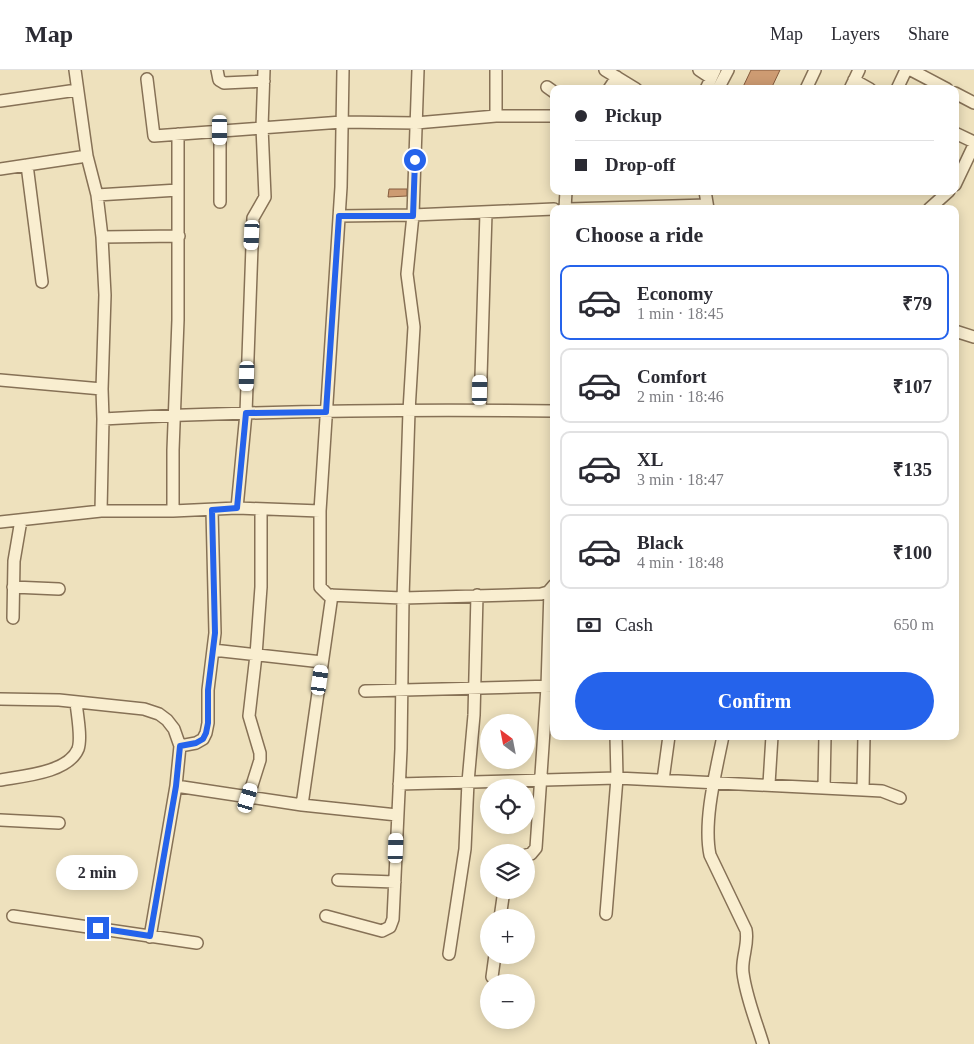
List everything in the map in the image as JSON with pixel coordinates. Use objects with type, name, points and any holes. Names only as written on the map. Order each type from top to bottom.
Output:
[{"type":"street","points":[[75,70],[87,156],[97,194],[102,237],[105,295],[101,511]]},
{"type":"street","points":[[217,70],[219,80],[224,84],[264,76],[262,127],[265,196],[253,218],[246,413],[237,508]]},
{"type":"street","points":[[343,70],[339,216],[320,511],[320,587],[328,595],[403,598],[542,594],[550,588]]},
{"type":"street","points":[[326,916],[382,931],[390,927],[393,919],[400,784],[403,598],[409,411],[414,327],[407,274],[413,216],[418,70]]},
{"type":"street","points":[[496,70],[496,116]]},
{"type":"street","points":[[605,70],[630,85]]},
{"type":"street","points":[[699,70],[711,79]]},
{"type":"street","points":[[720,85],[728,70]]},
{"type":"street","points":[[808,85],[815,70]]},
{"type":"street","points":[[899,85],[906,70]]},
{"type":"street","points":[[911,70],[939,85]]},
{"type":"street","points":[[613,85],[618,77]]},
{"type":"street","points":[[147,79],[154,136],[342,122],[416,123],[496,116],[550,116]]},
{"type":"street","points":[[0,101],[78,90]]},
{"type":"street","points":[[959,95],[974,103]]},
{"type":"street","points":[[220,130],[220,202]]},
{"type":"street","points":[[173,511],[174,415],[178,320],[178,134]]},
{"type":"street","points":[[959,135],[974,144],[959,176]]},
{"type":"street","points":[[0,169],[87,156]]},
{"type":"street","points":[[27,164],[42,282]]},
{"type":"street","points":[[97,194],[178,190]]},
{"type":"street","points":[[933,205],[945,195]]},
{"type":"street","points":[[339,216],[413,216],[550,209]]},
{"type":"street","points":[[480,410],[486,213]]},
{"type":"street","points":[[102,237],[179,236]]},
{"type":"street","points":[[959,332],[974,337]]},
{"type":"street","points":[[0,380],[102,389]]},
{"type":"street","points":[[103,419],[246,413],[550,411]]},
{"type":"street","points":[[0,522],[101,511],[173,511],[237,508],[320,511]]},
{"type":"street","points":[[180,746],[196,743],[203,739],[208,723],[208,690],[213,650],[215,603],[212,510]]},
{"type":"street","points":[[248,798],[260,760],[260,753],[249,716],[261,587],[261,510]]},
{"type":"street","points":[[13,618],[15,548],[21,520]]},
{"type":"street","points":[[13,587],[59,589]]},
{"type":"street","points":[[302,805],[332,595]]},
{"type":"street","points":[[449,954],[464,856],[474,716],[478,595]]},
{"type":"street","points":[[213,650],[322,662]]},
{"type":"street","points":[[366,691],[550,687],[535,849]]},
{"type":"street","points":[[0,699],[76,702],[144,709],[159,714],[174,729],[180,746],[176,786],[150,936]]},
{"type":"street","points":[[0,780],[47,772],[58,767],[73,756],[78,749],[79,742],[76,702]]},
{"type":"street","points":[[606,914],[617,778],[616,740]]},
{"type":"street","points":[[663,780],[668,740]]},
{"type":"street","points":[[722,740],[708,828],[710,855],[746,930],[743,974],[763,1044]]},
{"type":"street","points":[[769,784],[772,740]]},
{"type":"street","points":[[824,788],[825,740]]},
{"type":"street","points":[[864,740],[864,790]]},
{"type":"street","points":[[400,784],[617,778],[882,791],[900,798]]},
{"type":"street","points":[[176,786],[248,798],[397,815]]},
{"type":"street","points":[[0,820],[59,823]]},
{"type":"street","points":[[338,880],[395,882]]},
{"type":"street","points":[[13,916],[197,943]]},
{"type":"building","points":[[751,70],[780,70],[773,85],[744,85]]},
{"type":"building","points":[[389,189],[407,189],[407,196],[388,197]]},
{"type":"route","points":[[98,928],[150,936],[176,786],[180,746],[196,743],[203,739],[208,723],[208,690],[215,633],[212,510],[237,508],[246,413],[326,412],[333,330],[339,216],[413,216],[415,160]]}]
